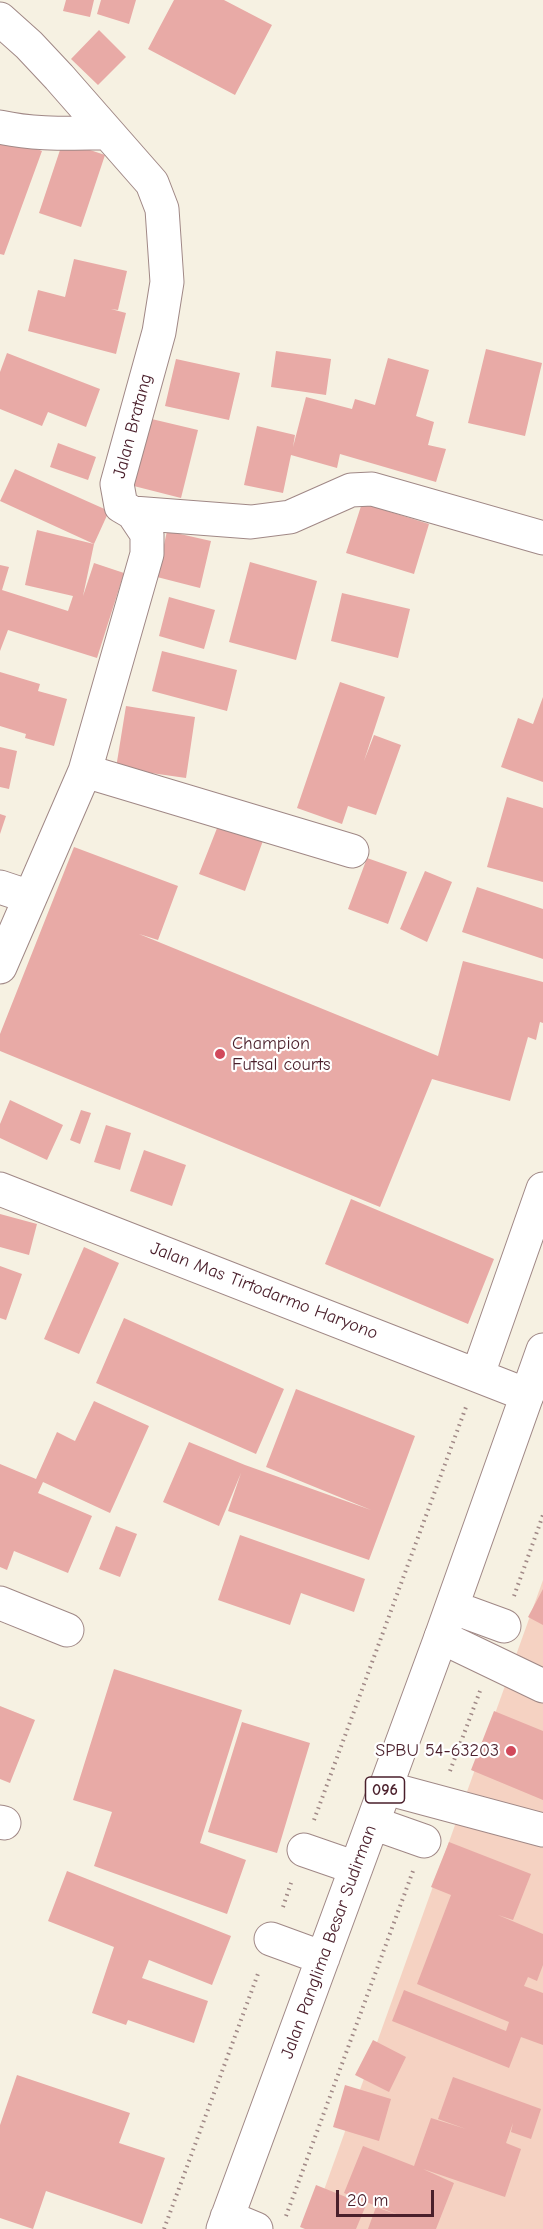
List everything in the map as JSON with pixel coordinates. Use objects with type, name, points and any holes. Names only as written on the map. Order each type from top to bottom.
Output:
[{"type":"street","name":"Jalan Bratang","points":[[0,19],[29,45],[152,183],[162,209],[167,282],[159,332],[117,484],[121,506],[133,513],[147,534],[147,554],[85,771],[15,892],[0,967]]},
{"type":"street","points":[[0,127],[58,133],[108,133]]},
{"type":"street","points":[[133,513],[251,522],[290,517],[351,490],[372,489],[543,538]]},
{"type":"street","points":[[85,771],[352,851]]},
{"type":"street","name":"Jalan Mas Tirtodarmo Haryono","points":[[0,1189],[527,1395]]},
{"type":"street","points":[[478,1374],[543,1189]]},
{"type":"street","name":"Jalan Panglima Besar Sudirman","points":[[236,2225],[323,1958],[452,1607],[543,1350]]},
{"type":"street","points":[[0,1603],[67,1630]]},
{"type":"street","points":[[452,1607],[504,1626]]},
{"type":"street","points":[[441,1637],[543,1686]]},
{"type":"street","points":[[386,1788],[543,1830]]},
{"type":"street","points":[[373,1823],[424,1841]]},
{"type":"street","points":[[304,1850],[356,1868]]},
{"type":"street","points":[[271,1939],[323,1958]]},
{"type":"path","points":[[164,2229],[478,1374]]},
{"type":"shaded area","points":[[543,1580],[543,2229],[310,2229]]},
{"type":"building","points":[[66,0],[94,0],[90,17],[63,11]]},
{"type":"building","points":[[101,0],[136,0],[129,24],[97,14]]},
{"type":"building","points":[[174,0],[224,0],[272,25],[235,95],[148,49]]},
{"type":"building","points":[[99,30],[126,57],[98,85],[71,59]]},
{"type":"building","points":[[0,135],[42,151],[4,255],[0,254]]},
{"type":"building","points":[[63,141],[105,155],[81,227],[39,213]]},
{"type":"building","points":[[74,259],[127,271],[118,310],[111,309],[126,313],[116,354],[28,331],[38,290],[65,297]]},
{"type":"building","points":[[486,349],[542,363],[525,436],[468,423]]},
{"type":"building","points":[[276,351],[331,359],[326,395],[271,387]]},
{"type":"building","points":[[7,353],[100,389],[86,427],[48,412],[42,426],[0,409],[0,372]]},
{"type":"building","points":[[388,358],[429,370],[416,416],[434,422],[428,445],[446,449],[436,482],[340,454],[337,468],[291,455],[283,493],[244,485],[257,426],[295,435],[293,447],[306,397],[352,409],[355,399],[375,405]]},
{"type":"building","points":[[176,359],[240,373],[229,420],[165,406]]},
{"type":"building","points":[[139,416],[198,430],[181,498],[122,483]]},
{"type":"building","points":[[58,443],[96,457],[88,480],[50,467]]},
{"type":"building","points":[[15,469],[109,511],[94,544],[0,501]]},
{"type":"building","points":[[362,503],[429,524],[414,574],[346,553]]},
{"type":"building","points":[[37,530],[94,544],[83,596],[94,563],[124,573],[97,658],[8,630],[0,651],[0,565],[9,567],[2,590],[68,611],[73,596],[25,585]]},
{"type":"building","points":[[167,531],[211,541],[200,588],[157,577]]},
{"type":"building","points":[[250,562],[317,581],[296,660],[229,642]]},
{"type":"building","points":[[342,593],[410,609],[398,658],[331,641]]},
{"type":"building","points":[[169,597],[215,610],[204,649],[159,636]]},
{"type":"building","points":[[162,651],[237,670],[227,711],[152,691]]},
{"type":"building","points":[[0,672],[40,684],[38,691],[67,699],[54,746],[25,738],[26,734],[0,726]]},
{"type":"building","points":[[340,682],[385,697],[364,761],[374,735],[401,745],[376,815],[348,806],[342,824],[297,808]]},
{"type":"building","points":[[543,697],[543,782],[501,767],[518,718],[533,724]]},
{"type":"building","points":[[126,706],[195,717],[186,778],[116,768]]},
{"type":"building","points":[[0,747],[17,751],[9,789],[0,787]]},
{"type":"building","points":[[507,797],[543,808],[543,882],[487,867]]},
{"type":"building","points":[[0,814],[6,816],[0,834]]},
{"type":"building","points":[[221,818],[265,835],[245,891],[199,874]]},
{"type":"building","name":"Champion Futsal courts","points":[[74,847],[178,886],[158,940],[139,934],[438,1056],[463,961],[543,982],[543,1023],[540,1022],[536,1040],[528,1037],[510,1101],[432,1079],[380,1207],[0,1051],[0,1034]]},
{"type":"building","points":[[367,858],[407,872],[388,924],[348,909]]},
{"type":"building","points":[[425,871],[452,882],[427,942],[400,929]]},
{"type":"building","points":[[477,887],[543,909],[543,959],[462,932]]},
{"type":"building","points":[[10,1100],[63,1125],[47,1160],[0,1138],[0,1124]]},
{"type":"building","points":[[81,1110],[91,1113],[80,1144],[70,1140]]},
{"type":"building","points":[[106,1125],[131,1133],[120,1170],[94,1162]]},
{"type":"building","points":[[144,1150],[186,1165],[172,1206],[130,1191]]},
{"type":"building","points":[[351,1199],[494,1259],[468,1324],[325,1264]]},
{"type":"building","points":[[0,1214],[37,1224],[29,1255],[0,1247]]},
{"type":"building","points":[[84,1247],[119,1263],[79,1354],[44,1339]]},
{"type":"building","points":[[0,1266],[22,1274],[6,1320],[0,1318]]},
{"type":"building","points":[[124,1318],[284,1389],[256,1454],[96,1383]]},
{"type":"building","points":[[296,1389],[415,1436],[369,1560],[228,1511],[241,1473],[219,1526],[163,1502],[189,1442],[245,1465],[371,1510],[266,1467]]},
{"type":"building","points":[[94,1401],[149,1426],[110,1513],[43,1482],[38,1493],[92,1516],[68,1573],[14,1551],[7,1570],[0,1567],[0,1464],[36,1479],[57,1432],[75,1441]]},
{"type":"building","points":[[116,1526],[137,1534],[120,1577],[99,1569]]},
{"type":"building","points":[[240,1535],[365,1579],[354,1612],[301,1593],[290,1625],[218,1600]]},
{"type":"building","points":[[543,1589],[543,1625],[528,1617]]},
{"type":"building","points":[[114,1669],[242,1710],[200,1843],[246,1860],[227,1914],[94,1866],[112,1812],[73,1800]]},
{"type":"building","points":[[0,1706],[35,1720],[10,1783],[0,1779]]},
{"type":"building","name":"SPBU 54-63203","points":[[494,1711],[543,1731],[543,1800],[471,1770]]},
{"type":"building","points":[[242,1722],[310,1743],[277,1853],[208,1832]]},
{"type":"building","points":[[449,1842],[531,1874],[513,1920],[498,1915],[543,1934],[543,1965],[537,1981],[528,1977],[524,1986],[543,1993],[543,2045],[521,2037],[509,2068],[392,2021],[404,1990],[506,2031],[509,2022],[417,1984],[451,1895],[431,1887]]},
{"type":"building","points":[[67,1871],[231,1936],[212,1985],[149,1960],[142,1978],[208,2001],[194,2043],[128,2020],[126,2025],[92,2013],[114,1947],[48,1921]]},
{"type":"building","points":[[373,2040],[406,2057],[389,2092],[355,2075]]},
{"type":"building","points":[[17,2075],[130,2113],[119,2143],[165,2158],[142,2224],[46,2191],[33,2229],[0,2218],[0,2125]]},
{"type":"building","points":[[453,2077],[541,2109],[531,2139],[511,2132],[513,2123],[506,2143],[521,2149],[505,2197],[423,2169],[454,2183],[436,2229],[368,2229],[376,2207],[401,2216],[344,2193],[363,2146],[414,2166],[431,2118],[466,2129],[438,2119]]},
{"type":"building","points":[[345,2085],[391,2099],[379,2141],[333,2127]]},
{"type":"building","points":[[316,2185],[366,2205],[356,2229],[305,2229],[300,2227]]},
{"type":"place","name":"Champion Futsal courts","points":[[220,1054]]},
{"type":"place","name":"SPBU 54-63203","points":[[511,1751]]}]
